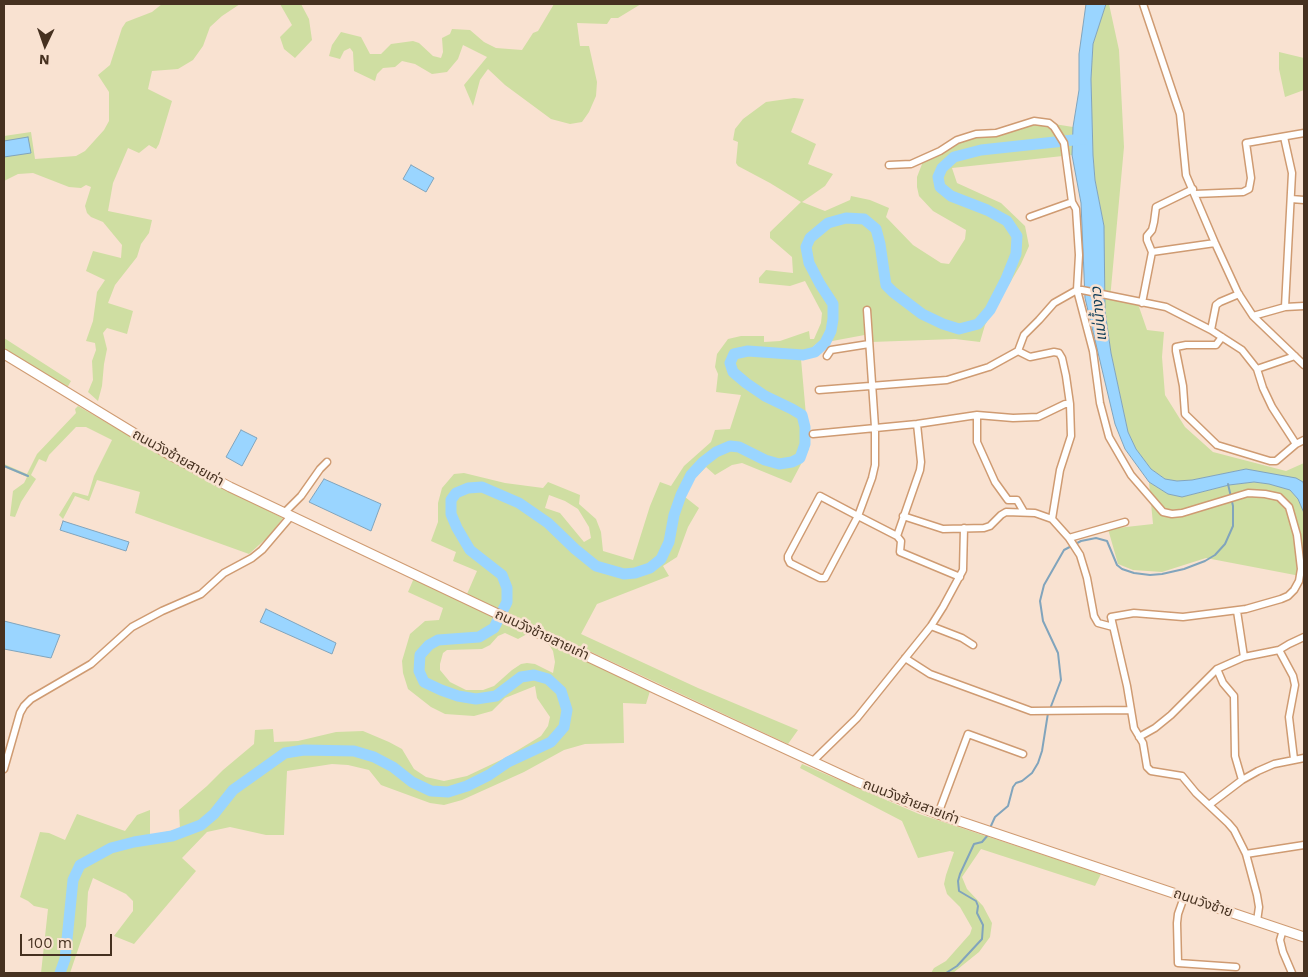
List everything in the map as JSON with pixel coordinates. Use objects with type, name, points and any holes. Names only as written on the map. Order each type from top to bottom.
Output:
[{"type":"main road","name":"ถนนวังซ้ายสายเก่า","points":[[4,354],[170,455],[230,487],[656,689],[857,782],[938,814],[1102,869]]},
{"type":"main road","name":"ถนนวังซ้าย","points":[[1102,869],[1304,937]]},
{"type":"street","points":[[1143,4],[1180,114],[1186,175],[1215,243],[1239,294],[1253,316],[1304,365]]},
{"type":"street","points":[[889,165],[911,164],[940,151],[957,140],[976,134],[996,133],[1034,121],[1054,126],[1064,143],[1072,202],[1076,209],[1080,290],[1093,351],[1100,403],[1109,437],[1131,475],[1163,512],[1172,514],[1182,513],[1248,493],[1265,494],[1278,498],[1289,507],[1297,535],[1301,568],[1299,581],[1288,596],[1237,611],[1183,617],[1134,612],[1110,617],[1127,686],[1134,728],[1143,743],[1147,768],[1151,771],[1182,776],[1228,823],[1246,854],[1259,907],[1257,921]]},
{"type":"street","points":[[1142,303],[1152,252],[1147,236],[1152,230],[1156,207],[1194,192],[1243,192],[1250,188],[1251,178],[1246,143],[1304,133]]},
{"type":"street","points":[[1284,137],[1292,173],[1285,307]]},
{"type":"street","points":[[1291,199],[1304,200]]},
{"type":"street","points":[[1030,217],[1072,202]]},
{"type":"street","points":[[1152,252],[1215,243]]},
{"type":"street","points":[[819,390],[947,380],[989,367],[1018,351],[1024,335],[1054,303],[1080,290],[1166,307],[1211,330],[1242,350],[1257,369],[1272,407],[1296,444]]},
{"type":"street","points":[[1211,330],[1216,305],[1239,294]]},
{"type":"street","points":[[1253,316],[1285,307],[1304,306]]},
{"type":"street","points":[[867,310],[876,465],[858,516],[841,551],[823,579],[790,563],[788,560],[788,556],[820,496],[858,516],[897,536],[901,541],[900,552],[960,577]]},
{"type":"street","points":[[1222,337],[1216,345],[1186,344],[1176,347],[1183,386],[1184,411],[1186,414],[1217,445],[1270,461],[1276,461],[1296,444],[1304,440]]},
{"type":"street","points":[[827,356],[831,350],[869,344]]},
{"type":"street","points":[[1018,351],[1030,358],[1054,352],[1059,353],[1066,376],[1070,404],[1071,436],[1060,470],[1052,519]]},
{"type":"street","points":[[1257,369],[1295,356]]},
{"type":"street","points":[[813,434],[917,424],[977,415],[1013,418],[1038,417],[1065,404],[1070,404]]},
{"type":"street","points":[[977,415],[977,442],[995,482],[1008,500],[1017,500],[1024,512]]},
{"type":"street","points":[[897,536],[921,462],[917,424]]},
{"type":"street","points":[[4,769],[20,714],[24,706],[31,699],[91,664],[132,627],[201,594],[224,573],[252,558],[262,550],[326,462]]},
{"type":"street","points":[[904,516],[938,528],[990,526],[1006,512],[1035,513],[1052,519],[1080,555],[1087,578],[1094,616],[1098,623],[1113,627]]},
{"type":"street","points":[[1070,540],[1125,522]]},
{"type":"street","points":[[813,761],[857,718],[931,626],[963,570],[964,528]]},
{"type":"street","points":[[1237,611],[1244,657]]},
{"type":"street","points":[[931,626],[962,638],[973,645]]},
{"type":"street","points":[[1139,737],[1186,702],[1200,684],[1217,669],[1244,657],[1280,650],[1304,638]]},
{"type":"street","points":[[1280,650],[1293,676],[1295,686],[1288,717],[1294,759]]},
{"type":"street","points":[[905,658],[947,682],[1032,711],[1130,710]]},
{"type":"street","points":[[1217,669],[1223,683],[1234,696],[1235,756],[1242,780]]},
{"type":"street","points":[[938,814],[968,734],[1023,754]]},
{"type":"street","points":[[1210,805],[1242,780],[1274,764],[1304,758]]},
{"type":"street","points":[[1246,854],[1304,845]]},
{"type":"street","points":[[1184,896],[1178,914],[1178,963],[1236,967]]},
{"type":"street","points":[[1283,930],[1280,940],[1292,973]]},
{"type":"green space","points":[[162,4],[240,4],[210,27],[203,46],[193,60],[178,69],[152,71],[148,89],[172,101],[156,149],[149,145],[139,153],[128,148],[113,183],[108,211],[152,220],[149,233],[141,244],[137,257],[115,285],[108,303],[133,311],[127,334],[107,328],[103,333],[107,349],[98,401],[88,392],[93,380],[92,361],[96,350],[95,343],[86,341],[93,321],[97,292],[105,280],[86,271],[93,251],[121,258],[122,245],[103,222],[91,217],[87,213],[85,206],[91,187],[86,185],[81,188],[69,187],[33,173],[18,174],[4,181],[4,136],[31,132],[35,159],[76,156],[85,151],[104,130],[109,121],[109,92],[98,75],[110,65],[122,28],[126,22],[152,12]]},
{"type":"green space","points":[[280,4],[301,4],[309,19],[312,40],[295,58],[284,49],[280,37],[292,25]]},
{"type":"green space","points":[[554,4],[641,4],[618,18],[611,18],[607,24],[577,23],[580,46],[589,46],[597,82],[596,96],[582,122],[570,124],[551,119],[505,85],[488,69],[480,80],[473,106],[464,85],[487,57],[463,45],[458,59],[447,72],[432,74],[415,64],[402,61],[395,67],[383,68],[377,74],[375,81],[354,71],[353,52],[350,48],[344,51],[340,59],[329,56],[332,45],[341,32],[361,37],[370,54],[381,54],[391,44],[413,41],[419,43],[433,56],[441,58],[443,52],[442,38],[450,34],[452,29],[470,30],[484,42],[496,48],[522,50],[533,33],[538,31]]},
{"type":"green space","points":[[1106,4],[1109,4],[1119,50],[1124,147],[1110,299],[1138,304],[1147,330],[1164,332],[1162,357],[1165,395],[1185,427],[1213,452],[1286,471],[1304,463],[1304,486],[1303,482],[1246,469],[1192,480],[1177,481],[1165,479],[1151,469],[1136,449],[1128,432],[1111,353],[1105,311],[1104,226],[1095,180],[1093,155],[1091,79],[1093,44]]},
{"type":"green space","points":[[1279,52],[1304,58],[1304,90],[1285,97],[1279,69]]},
{"type":"green space","points":[[794,98],[804,99],[791,132],[816,144],[808,164],[833,174],[825,186],[802,202],[825,211],[850,200],[851,196],[870,200],[889,208],[886,217],[913,245],[941,263],[949,264],[965,239],[966,230],[933,211],[919,196],[917,177],[922,164],[920,157],[941,148],[1029,120],[1073,127],[1072,155],[952,168],[957,183],[1001,203],[1025,226],[1029,246],[1021,264],[985,325],[980,342],[955,339],[871,342],[870,334],[816,344],[801,359],[809,449],[791,483],[742,463],[732,465],[715,475],[706,467],[693,480],[685,497],[699,508],[688,527],[677,557],[663,566],[669,576],[597,604],[581,634],[698,688],[798,730],[788,744],[467,594],[477,571],[453,561],[456,552],[431,541],[438,522],[438,503],[442,488],[454,474],[464,473],[505,483],[543,488],[548,482],[580,495],[579,504],[596,519],[601,532],[603,551],[633,560],[650,506],[660,482],[671,486],[684,466],[711,442],[715,430],[730,429],[741,395],[716,392],[718,374],[715,367],[717,354],[728,339],[741,336],[764,336],[764,342],[780,341],[809,331],[810,339],[814,339],[821,323],[822,313],[805,281],[790,286],[759,283],[759,278],[766,270],[793,273],[792,257],[770,238],[770,232],[801,202],[738,166],[736,163],[738,142],[733,140],[735,129],[743,119],[766,102]],"holes":[[[549,495],[565,501],[578,509],[589,527],[591,538],[584,542],[560,513],[545,508]]]},
{"type":"green space","points":[[4,338],[71,381],[67,388],[4,349]]},
{"type":"green space","points":[[78,406],[201,477],[283,518],[269,536],[249,554],[135,513],[140,492],[97,480],[89,501],[75,496],[63,519],[59,515],[73,492],[88,496],[94,476],[112,440],[86,427],[76,427],[49,455],[46,462],[39,459],[31,475],[36,479],[21,502],[15,517],[10,516],[13,491],[24,483],[27,477],[4,467],[4,464],[27,474],[37,454],[76,413],[75,409]]},
{"type":"green space","points":[[1149,482],[1168,494],[1182,497],[1229,485],[1254,482],[1270,484],[1290,490],[1298,499],[1304,513],[1304,581],[1295,575],[1206,558],[1162,572],[1133,570],[1118,564],[1108,529],[1153,524]]},
{"type":"green space","points":[[414,578],[527,634],[518,639],[505,633],[498,636],[490,645],[482,649],[447,650],[443,653],[440,670],[450,682],[466,690],[483,690],[494,686],[512,670],[521,664],[527,663],[535,664],[553,673],[555,662],[553,651],[548,643],[650,691],[646,704],[623,703],[624,743],[585,744],[564,750],[524,772],[462,800],[444,805],[430,803],[381,785],[369,770],[348,765],[332,764],[287,771],[284,835],[266,835],[230,827],[207,832],[182,858],[196,871],[134,944],[114,936],[133,911],[133,901],[126,894],[93,878],[88,892],[86,926],[70,973],[41,973],[48,909],[34,906],[20,897],[40,832],[49,833],[65,840],[77,814],[125,831],[137,815],[150,810],[150,835],[180,829],[179,810],[254,744],[255,730],[273,729],[274,742],[298,741],[336,732],[363,731],[402,749],[414,769],[426,777],[444,781],[467,776],[505,758],[541,736],[548,726],[550,717],[537,698],[535,686],[505,698],[492,711],[474,716],[445,714],[431,707],[408,689],[403,673],[402,661],[410,634],[425,621],[439,620],[443,608],[408,592]]},
{"type":"green space","points":[[802,764],[919,814],[1101,874],[1095,886],[981,849],[962,877],[967,889],[983,906],[992,923],[990,937],[979,952],[953,973],[931,973],[934,968],[946,961],[970,934],[972,928],[960,907],[947,894],[944,884],[954,852],[950,851],[918,858],[902,821],[800,768]]},
{"type":"water","name":"แม่น้ำงาว","points":[[1086,4],[1106,4],[1093,44],[1091,79],[1093,155],[1095,180],[1104,226],[1105,311],[1111,353],[1128,432],[1136,449],[1151,469],[1165,479],[1177,481],[1192,480],[1246,469],[1296,478],[1303,482],[1304,486],[1304,513],[1298,499],[1290,490],[1269,484],[1254,482],[1229,485],[1182,497],[1168,494],[1149,482],[1125,449],[1115,424],[1085,298],[1081,203],[1072,155],[1073,127],[1079,90],[1079,54]]},
{"type":"water","points":[[28,137],[31,153],[4,157],[4,141]]},
{"type":"water","points":[[411,165],[434,178],[426,192],[403,179]]},
{"type":"water","points":[[241,430],[257,438],[242,466],[226,457]]},
{"type":"water","points":[[324,479],[381,504],[371,531],[309,502]]},
{"type":"water","points":[[63,521],[129,542],[126,551],[60,530]]},
{"type":"water","points":[[266,609],[336,643],[332,654],[260,622]]},
{"type":"water","points":[[4,621],[60,635],[51,658],[4,649]]},
{"type":"waterway","points":[[60,973],[65,959],[73,880],[80,865],[111,848],[172,836],[201,825],[214,814],[233,790],[285,753],[304,750],[354,751],[374,757],[393,767],[412,782],[431,791],[448,792],[467,786],[489,775],[508,762],[551,742],[564,727],[567,710],[561,691],[548,679],[534,675],[521,677],[496,696],[476,699],[458,696],[424,682],[419,671],[420,655],[429,645],[438,640],[479,637],[494,628],[507,602],[507,588],[502,575],[470,550],[457,528],[451,514],[451,500],[456,493],[468,488],[482,487],[519,503],[548,523],[596,566],[624,574],[650,568],[661,559],[669,542],[674,515],[691,475],[716,452],[730,446],[739,447],[765,460],[779,464],[792,462],[800,458],[805,444],[805,427],[802,415],[765,396],[746,383],[733,372],[730,363],[734,354],[748,351],[803,355],[815,352],[825,343],[831,331],[833,304],[809,263],[806,247],[810,238],[828,223],[846,218],[864,219],[876,229],[886,285],[893,292],[922,314],[943,324],[959,329],[978,324],[990,310],[1006,279],[1016,254],[1017,236],[1007,221],[987,210],[951,196],[940,187],[938,177],[942,168],[954,157],[981,150],[1083,139]]},
{"type":"waterway","points":[[4,466],[28,476]]},
{"type":"waterway","points":[[1050,709],[1061,680],[1058,653],[1043,621],[1040,601],[1044,585],[1064,550],[1081,541],[1096,538],[1107,541],[1117,565],[1122,569],[1150,575],[1184,569],[1205,561],[1215,555],[1225,544],[1233,526],[1233,506],[1228,484]]},
{"type":"waterway","points":[[990,828],[995,817],[1008,806],[1013,787],[1032,773],[1038,763],[1042,751],[1048,713]]},
{"type":"waterway","points":[[946,973],[957,966],[982,939],[983,925],[977,913],[978,906],[976,901],[959,891],[958,881],[974,844],[982,842],[988,835]]}]
